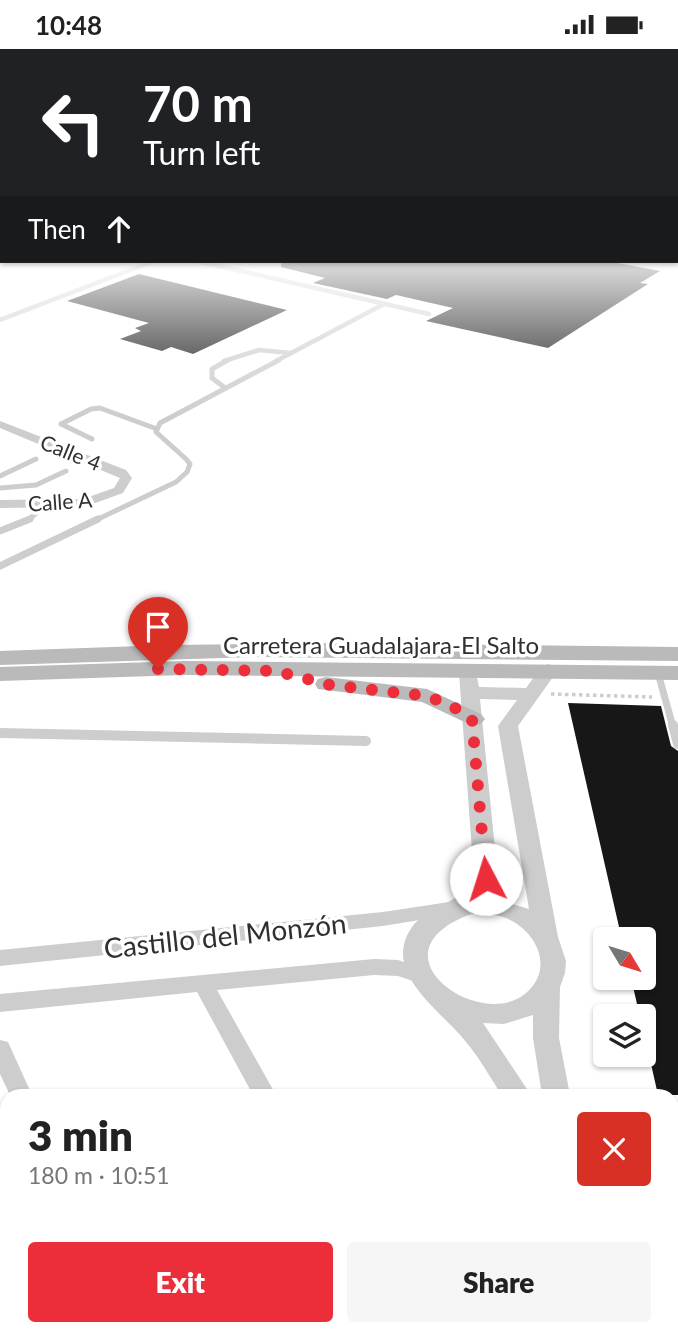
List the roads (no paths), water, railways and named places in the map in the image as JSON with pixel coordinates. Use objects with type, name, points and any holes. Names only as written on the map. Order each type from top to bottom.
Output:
[{"type":"main road","name":"Carretera Guadalajara-El Salto","points":[[0,658],[101,653],[397,649],[678,654]]},
{"type":"main road","name":"Carretera Guadalajara-El Salto","points":[[0,674],[105,669],[276,671],[469,683],[549,670],[668,673]]},
{"type":"main road","points":[[276,671],[330,685],[427,696],[452,706],[472,719]]},
{"type":"street","name":"Calle 4","points":[[0,424],[122,473],[126,478],[119,490]]},
{"type":"street","name":"Calle A","points":[[0,504],[84,502],[119,490]]},
{"type":"street","points":[[444,1002],[467,1011],[514,1011],[534,1002],[547,988],[555,972],[554,954],[546,937],[508,726],[549,670]]},
{"type":"street","points":[[513,1089],[476,1034],[427,987],[419,975],[414,951],[419,933],[431,919],[479,892],[486,879],[469,683],[531,694]]},
{"type":"street","points":[[454,908],[492,905],[514,912],[532,922],[546,937]]},
{"type":"street","name":"Castillo del Monzón","points":[[0,958],[383,919],[454,908]]},
{"type":"street","name":"Castillo del Monzón","points":[[0,1003],[374,967],[398,968],[419,975]]},
{"type":"street","points":[[203,984],[262,1089]]},
{"type":"street","points":[[547,988],[546,1038],[555,1089]]},
{"type":"street","points":[[0,1049],[18,1089]]},
{"type":"lane","points":[[0,320],[60,297]]},
{"type":"lane","points":[[354,297],[429,314]]},
{"type":"lane","points":[[0,566],[176,481],[187,472],[190,464],[184,455],[160,439],[157,429],[160,423],[384,304]]},
{"type":"lane","points":[[225,387],[212,377],[212,369],[230,357],[257,349],[291,353]]},
{"type":"lane","points":[[92,439],[61,425],[92,408],[100,408],[157,429]]},
{"type":"lane","points":[[0,476],[36,459]]},
{"type":"lane","points":[[0,488],[36,485],[66,471]]},
{"type":"lane","points":[[0,531],[15,529],[37,516],[47,504]]},
{"type":"lane","points":[[668,673],[665,698],[678,744]]},
{"type":"lane","points":[[0,733],[366,741]]}]
